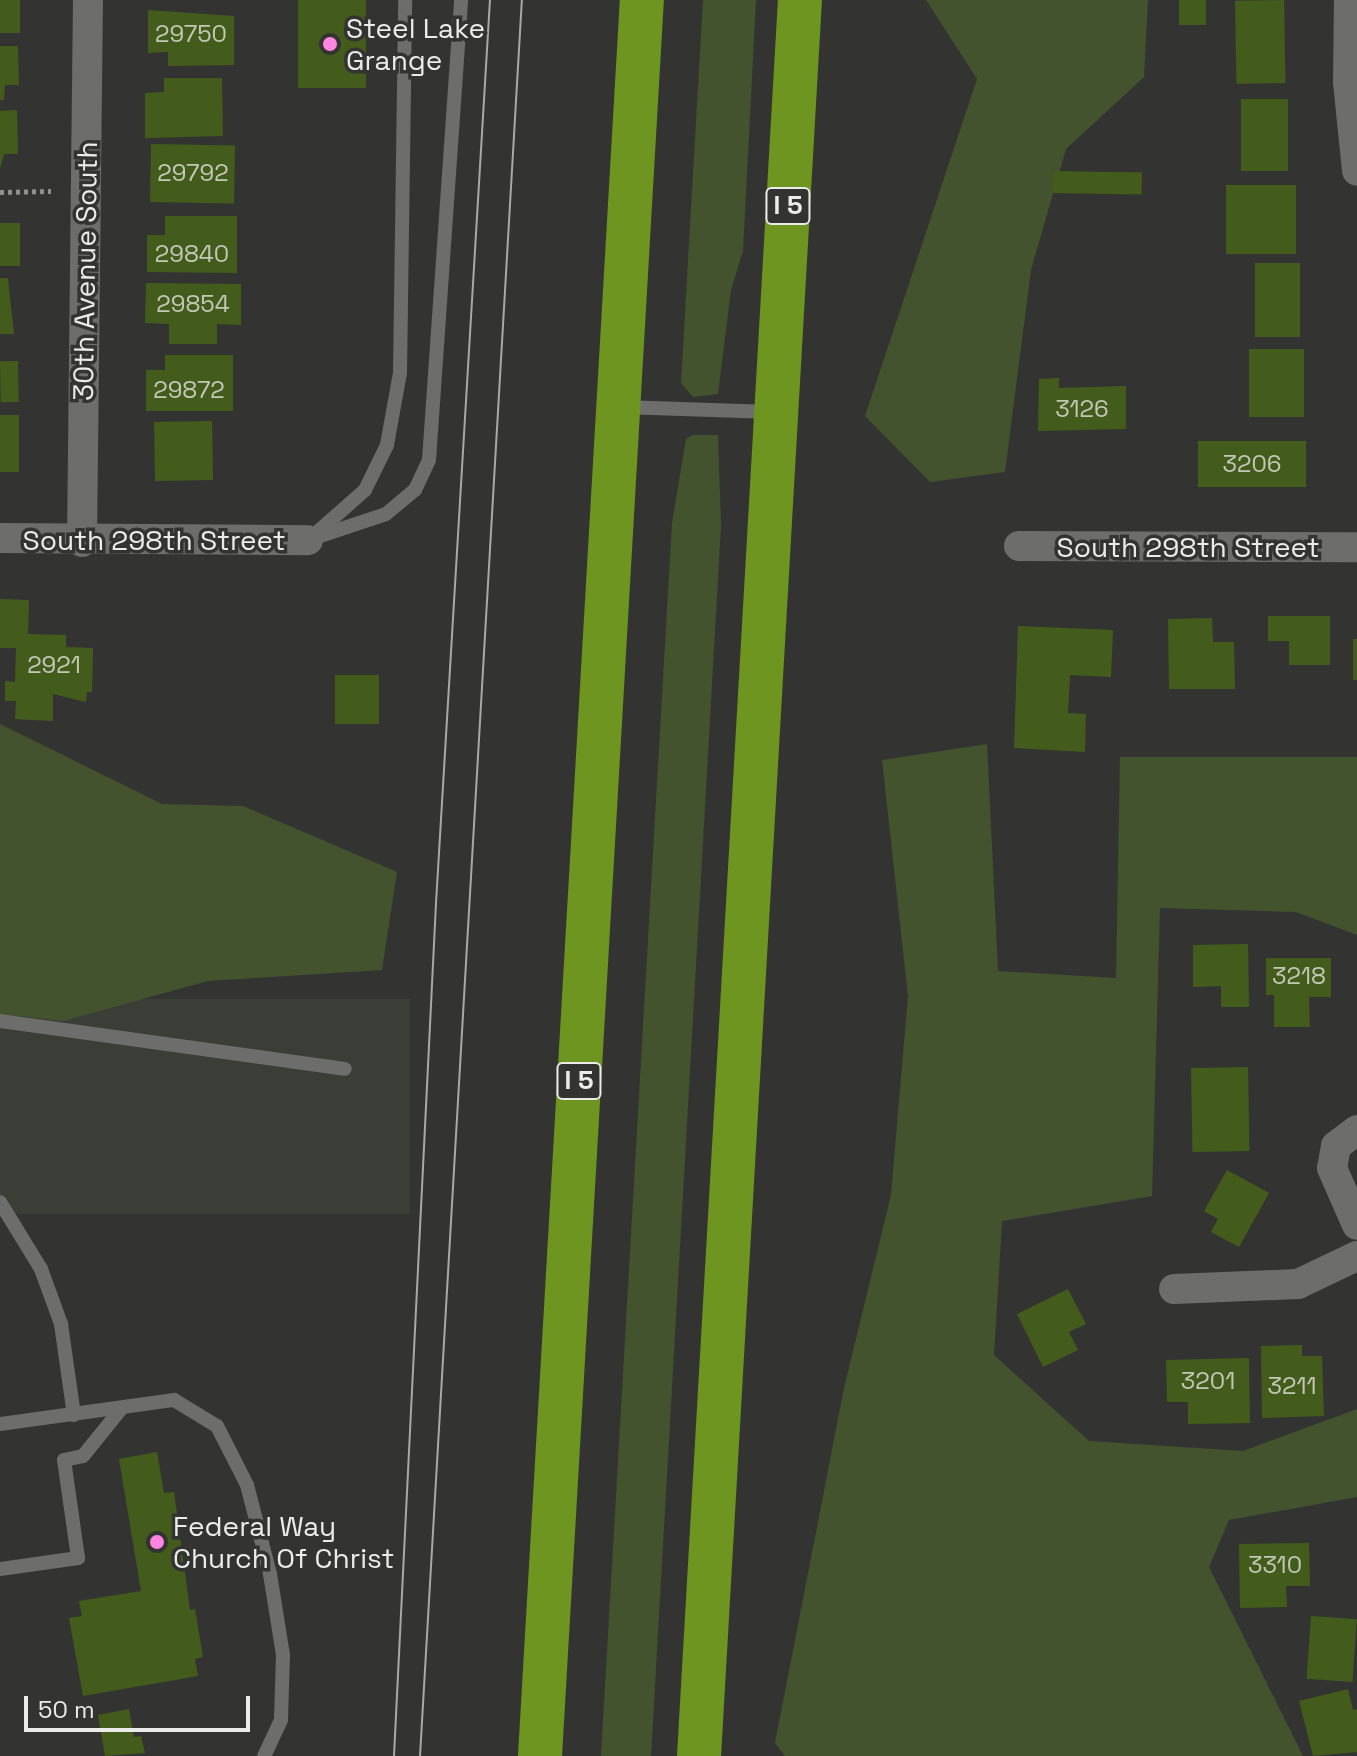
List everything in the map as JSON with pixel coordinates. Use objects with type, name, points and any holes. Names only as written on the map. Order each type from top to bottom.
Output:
[{"type":"highway","name":"I 5","points":[[540,1756],[642,0]]},
{"type":"highway","name":"I 5","points":[[699,1756],[800,0]]},
{"type":"street","name":"30th Avenue South","points":[[82,542],[88,0]]},
{"type":"street","points":[[1349,0],[1348,82],[1357,171]]},
{"type":"street","name":"South 298th Street","points":[[0,538],[82,542],[308,540]]},
{"type":"street","name":"South 298th Street","points":[[1019,546],[1357,547]]},
{"type":"street","points":[[1357,1130],[1336,1146],[1332,1168],[1357,1225]]},
{"type":"street","points":[[1174,1289],[1298,1284],[1357,1256]]},
{"type":"lane","points":[[308,540],[365,490],[387,445],[400,373],[405,0]]},
{"type":"lane","points":[[308,540],[386,514],[415,490],[429,460],[461,0]]},
{"type":"lane","points":[[618,406],[776,412]]},
{"type":"lane","points":[[0,1021],[345,1069]]},
{"type":"lane","points":[[0,1202],[41,1269],[61,1324],[74,1415]]},
{"type":"lane","points":[[0,1424],[174,1400],[217,1426],[247,1485],[270,1574],[283,1655],[281,1720],[264,1756]]},
{"type":"lane","points":[[0,1569],[78,1558],[64,1460],[83,1456],[121,1409]]},
{"type":"path","points":[[0,192],[51,191]]},
{"type":"shaded area","points":[[0,999],[410,999],[410,1214],[0,1214]]},
{"type":"green space","points":[[703,0],[756,0],[743,251],[731,290],[718,394],[693,397],[681,383]]},
{"type":"green space","points":[[926,0],[1148,0],[1144,77],[1066,149],[1031,270],[1005,472],[930,482],[865,416],[977,79]]},
{"type":"green space","points":[[693,435],[718,435],[721,526],[651,1756],[601,1756],[672,523],[686,439]]},
{"type":"green space","points":[[0,724],[162,804],[243,806],[397,872],[382,970],[208,981],[63,1021],[0,1014]]},
{"type":"green space","points":[[987,744],[998,971],[1116,978],[1120,757],[1357,757],[1357,935],[1296,912],[1160,908],[1152,1196],[1002,1221],[994,1355],[1089,1441],[1243,1451],[1357,1409],[1357,1497],[1229,1520],[1209,1567],[1303,1756],[785,1756],[775,1743],[844,1388],[891,1195],[908,996],[882,760]]},
{"type":"building","points":[[0,0],[20,0],[20,33],[0,33]]},
{"type":"building","name":"Steel Lake Grange","points":[[298,0],[366,0],[366,88],[298,88]]},
{"type":"building","points":[[1179,0],[1206,0],[1206,25],[1179,25]]},
{"type":"building","points":[[1284,0],[1285,83],[1236,84],[1235,1]]},
{"type":"building","points":[[148,10],[234,16],[234,65],[168,66],[168,52],[148,53]]},
{"type":"building","points":[[0,46],[18,46],[19,85],[5,85],[4,100],[0,100]]},
{"type":"building","points":[[164,78],[222,78],[223,136],[145,138],[145,93],[164,92]]},
{"type":"building","points":[[1241,99],[1288,99],[1288,171],[1241,171]]},
{"type":"building","points":[[17,110],[18,154],[4,154],[0,169],[0,111]]},
{"type":"building","points":[[151,144],[235,145],[234,203],[150,202]]},
{"type":"building","points":[[1053,171],[1142,173],[1142,195],[1053,193]]},
{"type":"building","points":[[1226,185],[1296,185],[1296,254],[1226,254]]},
{"type":"building","points":[[165,216],[237,216],[237,273],[147,272],[147,235],[165,235]]},
{"type":"building","points":[[0,223],[20,223],[20,266],[0,266]]},
{"type":"building","points":[[1255,263],[1300,263],[1300,337],[1255,337]]},
{"type":"building","points":[[0,278],[8,278],[14,334],[0,334]]},
{"type":"building","points":[[146,283],[241,284],[241,325],[217,324],[217,344],[169,344],[169,324],[145,323]]},
{"type":"building","points":[[1249,349],[1304,349],[1304,417],[1249,417]]},
{"type":"building","points":[[165,355],[233,355],[233,411],[146,411],[146,370],[165,370]]},
{"type":"building","points":[[0,361],[18,361],[19,402],[1,402]]},
{"type":"building","points":[[1059,378],[1059,388],[1126,386],[1126,429],[1038,431],[1039,379]]},
{"type":"building","points":[[0,415],[19,415],[19,472],[0,472]]},
{"type":"building","points":[[212,421],[213,480],[155,481],[154,422]]},
{"type":"building","points":[[1198,441],[1306,441],[1306,487],[1198,487]]},
{"type":"building","points":[[0,599],[29,600],[28,634],[66,635],[66,647],[93,648],[92,692],[87,692],[86,702],[53,694],[53,721],[15,719],[16,701],[5,701],[5,681],[15,682],[16,648],[0,648]]},
{"type":"building","points":[[1268,616],[1330,616],[1330,665],[1289,665],[1289,641],[1268,641]]},
{"type":"building","points":[[1212,618],[1213,642],[1234,642],[1235,689],[1169,689],[1168,619]]},
{"type":"building","points":[[1018,626],[1113,630],[1111,677],[1070,675],[1068,713],[1086,714],[1085,752],[1014,748]]},
{"type":"building","points":[[1353,639],[1357,639],[1357,680],[1353,680]]},
{"type":"building","points":[[335,675],[379,675],[379,724],[335,724]]},
{"type":"building","points":[[1248,944],[1249,1007],[1221,1007],[1221,986],[1193,987],[1193,945]]},
{"type":"building","points":[[1266,958],[1331,958],[1331,997],[1309,997],[1310,1027],[1274,1027],[1274,995],[1266,995]]},
{"type":"building","points":[[1248,1067],[1249,1151],[1192,1152],[1191,1068]]},
{"type":"building","points":[[1227,1170],[1269,1193],[1239,1247],[1211,1232],[1218,1219],[1204,1211]]},
{"type":"building","points":[[1068,1289],[1086,1324],[1069,1332],[1078,1350],[1043,1367],[1017,1314]]},
{"type":"building","points":[[1302,1345],[1302,1356],[1322,1356],[1324,1416],[1262,1418],[1261,1346]]},
{"type":"building","points":[[1249,1358],[1250,1423],[1188,1424],[1188,1402],[1167,1402],[1166,1360]]},
{"type":"building","name":"Federal Way Church Of Christ","points":[[157,1452],[164,1493],[174,1492],[190,1610],[195,1609],[203,1657],[195,1659],[198,1676],[83,1696],[69,1618],[82,1616],[79,1601],[141,1591],[119,1459]]},
{"type":"building","points":[[1309,1543],[1310,1586],[1286,1586],[1287,1607],[1240,1608],[1239,1544]]},
{"type":"building","points":[[1311,1616],[1357,1619],[1352,1682],[1307,1679]]},
{"type":"building","points":[[1348,1689],[1353,1710],[1357,1709],[1357,1752],[1313,1756],[1299,1701]]},
{"type":"building","points":[[129,1709],[134,1737],[141,1736],[145,1753],[105,1756],[98,1715]]},
{"type":"tram line","points":[[394,1756],[436,903],[490,0]]},
{"type":"tram line","points":[[420,1756],[522,0]]},
{"type":"place","name":"Steel Lake Grange","points":[[330,44]]},
{"type":"place","name":"Federal Way Church Of Christ","points":[[157,1542]]}]
